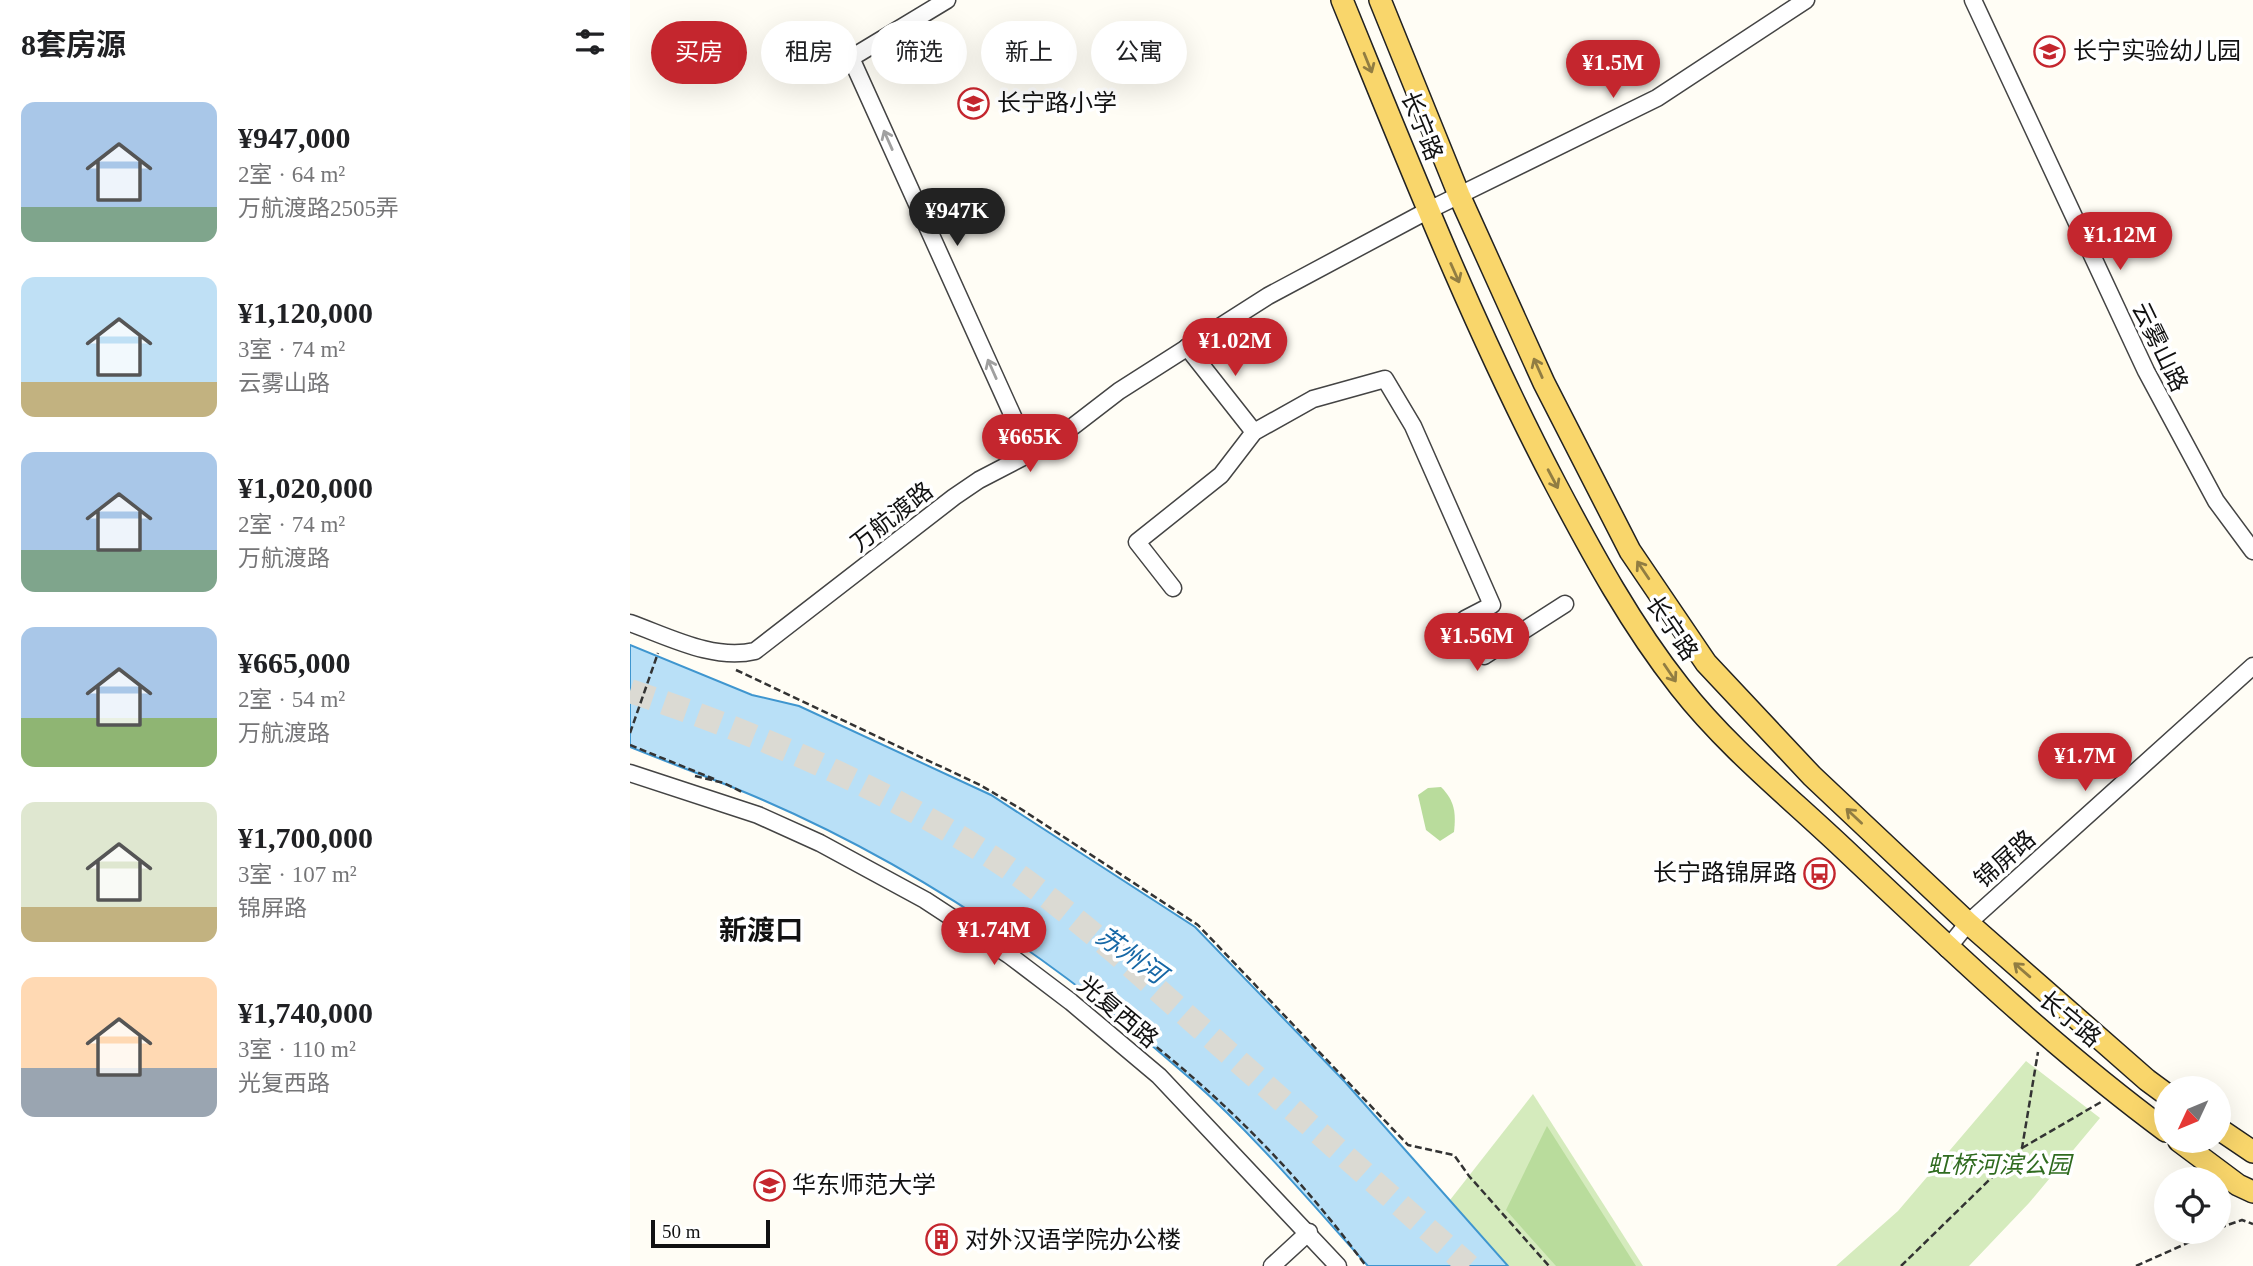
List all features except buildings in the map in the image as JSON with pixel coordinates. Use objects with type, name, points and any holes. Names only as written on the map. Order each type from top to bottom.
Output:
[{"type":"main road","name":"长宁路","points":[[1342,0],[1427,211],[1511,399],[1588,545],[1680,688],[1754,766],[1947,949],[2116,1093],[2154,1122]]},
{"type":"main road","name":"长宁路","points":[[1380,0],[1459,195],[1544,383],[1630,551],[1706,663],[1812,776],[1968,923],[2154,1085]]},
{"type":"main road","points":[[2231,1137],[2253,1152]]},
{"type":"main road","points":[[2196,1153],[2253,1192]]},
{"type":"street","points":[[947,0],[851,58],[1030,454]]},
{"type":"street","name":"万航渡路","points":[[630,623],[717,652],[736,656],[755,651],[979,480],[1054,441],[1119,391],[1268,296],[1427,211],[1657,98],[1806,0]]},
{"type":"street","name":"云雾山路","points":[[1973,0],[2146,371],[2216,501],[2253,551]]},
{"type":"street","points":[[1187,347],[1254,432]]},
{"type":"street","points":[[1174,588],[1137,541],[1221,475],[1254,432],[1313,399],[1385,379],[1413,426],[1492,605],[1465,619],[1483,656],[1564,604]]},
{"type":"street","name":"锦屏路","points":[[1947,949],[1968,923],[2253,666]]},
{"type":"street","name":"光复西路","points":[[630,774],[758,814],[820,843],[925,900],[1009,955],[1072,1002],[1159,1076],[1310,1232],[1338,1266]]},
{"type":"street","points":[[1272,1266],[1310,1232]]},
{"type":"path","points":[[630,733],[658,653]]},
{"type":"path","points":[[731,667],[980,785],[1198,925],[1408,1145],[1454,1155],[1469,1176],[1549,1266]]},
{"type":"path","points":[[630,745],[724,783]]},
{"type":"path","points":[[2022,1148],[2042,1029]]},
{"type":"path","points":[[1901,1266],[2022,1148],[2116,1093]]},
{"type":"path","points":[[2231,1224],[2242,1220],[2253,1224]]},
{"type":"path","points":[[2136,1266],[2185,1244]]},
{"type":"green space","points":[[1441,787],[1452,802],[1455,819],[1454,832],[1440,841],[1426,830],[1418,795],[1428,788]]},
{"type":"green space","name":"虹桥河滨公园","points":[[2026,1061],[2100,1118],[2029,1203],[1969,1266],[1836,1266],[1898,1211]]},
{"type":"green space","points":[[1533,1094],[1643,1266],[1508,1266],[1450,1200]]},
{"type":"green space","points":[[1547,1126],[1636,1266],[1556,1266],[1506,1210]]},
{"type":"water","name":"苏州河","points":[[630,645],[752,695],[799,706],[991,795],[1195,927],[1345,1082],[1508,1266],[1368,1266],[1283,1171],[1216,1102],[1144,1039],[1042,960],[934,889],[821,827],[747,793],[630,747]]},
{"type":"tunnel","points":[[630,691],[722,724],[856,781],[942,827],[1001,863],[1115,952],[1469,1266]]},
{"type":"place","name":"长宁实验幼儿园","points":[[2050,51]]},
{"type":"place","name":"长宁路小学","points":[[974,103]]},
{"type":"place","name":"长宁路锦屏路","points":[[1820,873]]},
{"type":"place","name":"华东师范大学","points":[[769,1185]]},
{"type":"place","name":"对外汉语学院办公楼","points":[[942,1240]]},
{"type":"district","name":"新渡口","points":[[761,930]]}]
